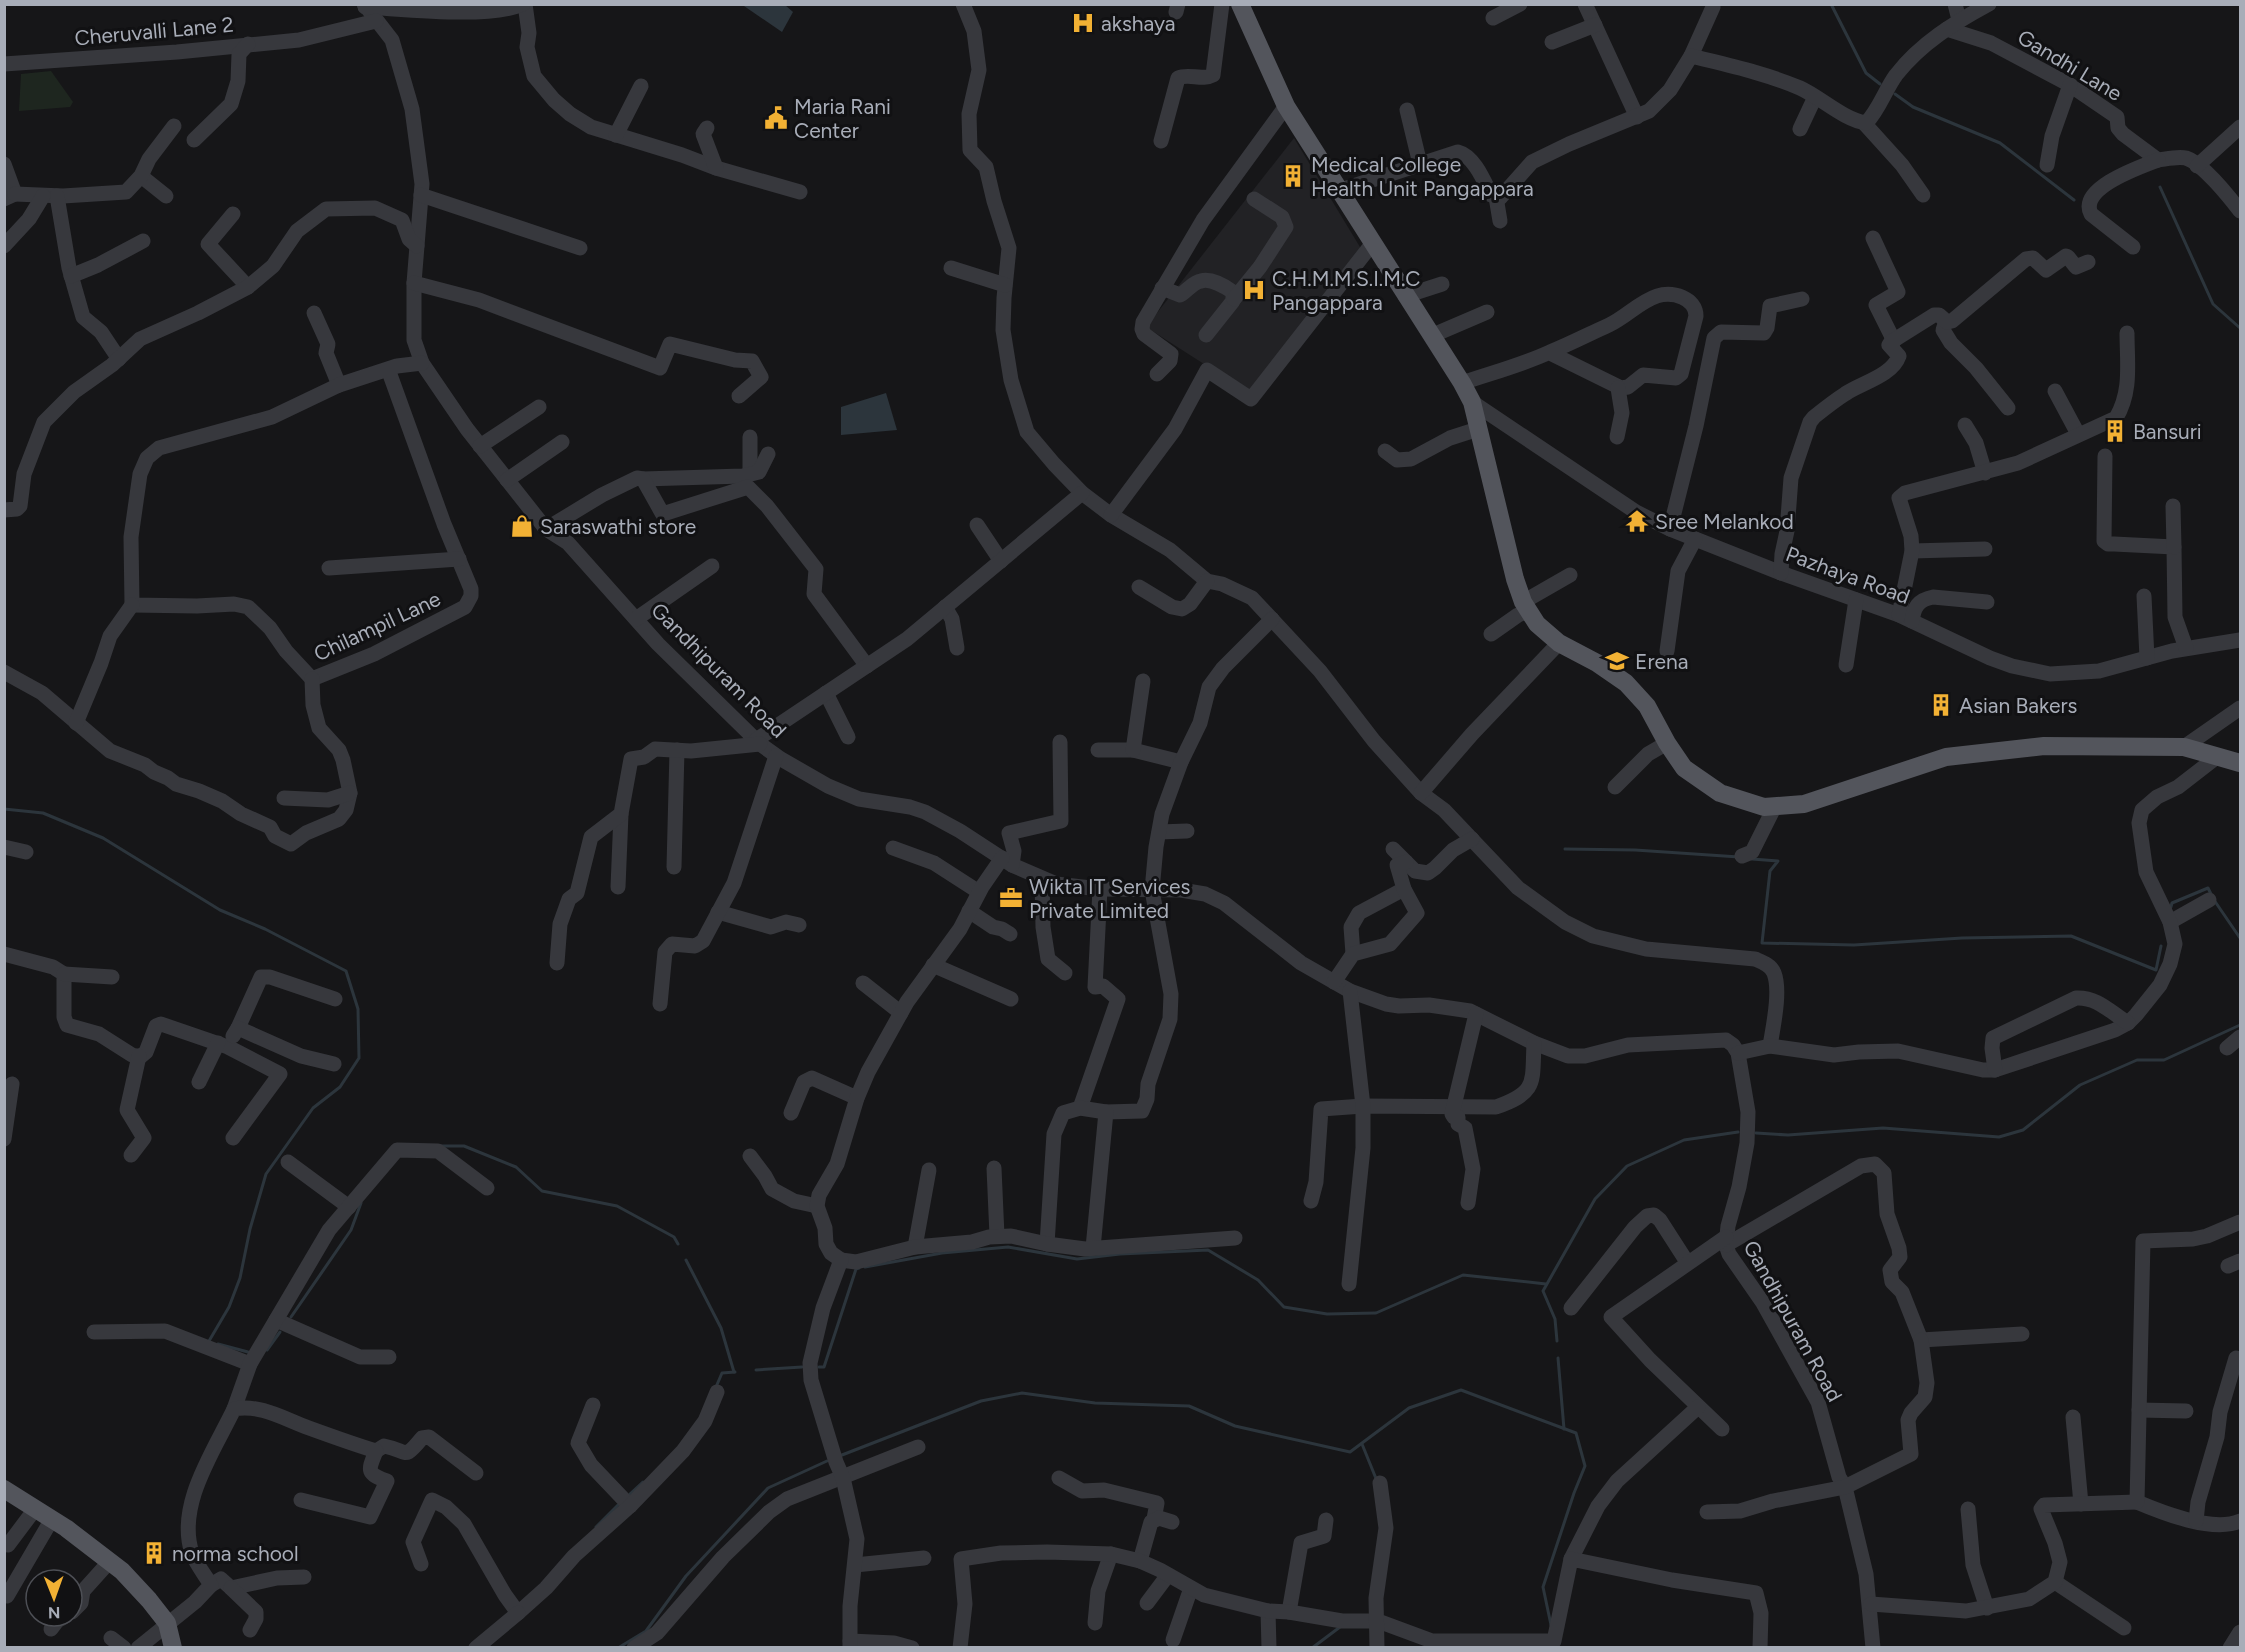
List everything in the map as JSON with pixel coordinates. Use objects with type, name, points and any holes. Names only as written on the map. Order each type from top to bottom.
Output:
[{"type":"main road","points":[[1240,4],[1286,106],[1472,402],[1515,579],[1526,607],[1537,624],[1559,643],[1597,663],[1626,683],[1647,706],[1684,768],[1720,793],[1764,807],[1804,804],[1946,757],[2044,746],[2184,747],[2241,763]]},
{"type":"main road","points":[[4,1489],[52,1520],[122,1571],[167,1623],[173,1647]]},
{"type":"street","points":[[364,6],[466,11],[524,4],[529,33],[527,47],[534,76],[554,100],[570,114],[591,127],[716,168],[800,192]]},
{"type":"street","points":[[963,4],[974,31],[980,70],[969,114],[970,150],[986,167],[1009,248],[1003,330],[1011,380],[1027,432],[1082,493],[1111,515],[1170,550],[1207,581],[1222,584],[1251,598],[1320,671],[1374,741],[1421,793],[1444,810],[1518,888],[1565,922],[1593,936],[1646,949],[1755,959],[1766,964],[1774,972],[1776,984],[1770,1046]]},
{"type":"street","points":[[1161,141],[1178,78],[1184,76],[1207,78],[1213,75],[1222,4]]},
{"type":"street","points":[[1493,18],[1520,4]]},
{"type":"street","points":[[1585,4],[1637,117]]},
{"type":"street","points":[[1953,25],[1955,4]]},
{"type":"street","points":[[1864,123],[1868,121],[1895,77],[1911,57],[1953,25],[1989,4]]},
{"type":"street","points":[[1338,190],[1461,152],[1477,169],[1491,195],[1496,197],[1504,195],[1529,164],[1569,144],[1649,111],[1670,90],[1691,57],[1711,5]]},
{"type":"street","name":"Gandhipuram Road","points":[[364,6],[392,40],[412,109],[422,184],[414,283],[414,340],[422,363],[480,446],[546,529],[568,543],[658,644],[758,742],[776,756],[828,786],[859,799],[910,807],[925,812],[1007,861],[1056,884],[1100,890],[1181,890],[1205,894],[1224,903],[1301,963],[1350,991],[1386,1004],[1451,1007],[1476,1014],[1534,1043],[1568,1056],[1585,1056],[1628,1045],[1726,1040],[1733,1045],[1738,1053],[1748,1112],[1747,1143],[1726,1241],[1730,1254],[1763,1303],[1818,1402],[1839,1477],[1845,1487],[1866,1574],[1874,1647]]},
{"type":"street","name":"Cheruvalli Lane 2","points":[[4,64],[299,40],[376,21]]},
{"type":"street","points":[[1552,42],[1595,25]]},
{"type":"street","name":"Gandhi Lane","points":[[1953,25],[2070,85],[2117,117],[2118,128],[2123,134],[2158,160]]},
{"type":"street","points":[[194,140],[231,104],[238,81],[239,54],[248,44]]},
{"type":"street","points":[[1691,57],[1749,71],[1800,88],[1864,123],[1902,165],[1923,195]]},
{"type":"street","points":[[2047,165],[2052,136],[2070,85]]},
{"type":"street","points":[[616,135],[641,87]]},
{"type":"street","points":[[1800,129],[1815,97]]},
{"type":"street","points":[[1157,374],[1170,361],[1171,354],[1144,333],[1142,326],[1203,220],[1286,106]]},
{"type":"street","points":[[1407,110],[1420,164]]},
{"type":"street","points":[[4,164],[10,196],[126,192],[141,176],[149,159],[174,126]]},
{"type":"street","points":[[2198,166],[2241,127]]},
{"type":"street","points":[[707,128],[703,134],[716,168]]},
{"type":"street","points":[[2133,247],[2091,214],[2089,201],[2093,194],[2120,175],[2158,160],[2186,158],[2213,179],[2241,211]]},
{"type":"street","points":[[141,176],[166,196]]},
{"type":"street","points":[[421,195],[580,248]]},
{"type":"street","points":[[4,246],[50,196]]},
{"type":"street","points":[[50,196],[84,319],[101,332],[119,359]]},
{"type":"street","points":[[1496,197],[1500,221]]},
{"type":"street","points":[[1206,335],[1260,267],[1286,227],[1282,217],[1254,199]]},
{"type":"street","points":[[4,510],[18,509],[21,505],[24,474],[44,422],[74,392],[119,359],[140,339],[248,287],[273,266],[297,231],[326,209],[375,208],[402,220],[409,239],[417,246]]},
{"type":"street","points":[[233,214],[208,244],[248,287]]},
{"type":"street","points":[[1873,238],[1898,292],[1876,305],[1894,341]]},
{"type":"street","points":[[71,276],[143,242]]},
{"type":"street","points":[[1111,515],[1175,429],[1207,370],[1251,399],[1372,244]]},
{"type":"street","points":[[1781,573],[1791,478],[1810,423],[1846,392],[1882,374],[1897,360],[1898,355],[1889,345],[1894,341],[1934,315],[1939,315],[1946,321],[1952,321],[2026,259],[2033,258],[2046,270],[2066,256],[2076,267],[2088,262]]},
{"type":"street","points":[[951,268],[1005,285]]},
{"type":"street","points":[[1162,288],[1180,295],[1198,281],[1206,281],[1230,290],[1233,292],[1234,299]]},
{"type":"street","points":[[414,283],[479,300],[660,368],[670,344],[735,360],[752,361],[760,377],[739,396]]},
{"type":"street","points":[[1405,296],[1442,284]]},
{"type":"street","points":[[1462,383],[1550,352],[1611,324],[1658,296],[1677,295],[1692,304],[1696,316],[1680,376],[1675,378],[1643,375],[1628,387],[1618,388],[1550,352]]},
{"type":"street","points":[[1670,529],[1696,426],[1714,338],[1721,332],[1764,333],[1767,328],[1770,306],[1802,299]]},
{"type":"street","points":[[1431,336],[1487,312]]},
{"type":"street","points":[[314,313],[328,344],[326,352],[339,385]]},
{"type":"street","points":[[1946,321],[1943,330],[1951,343],[1976,368],[2008,408]]},
{"type":"street","points":[[1905,618],[1912,551],[1911,536],[1900,496],[2018,463],[2116,418],[2125,403],[2128,381],[2127,333]]},
{"type":"street","points":[[76,723],[110,636],[132,605],[131,537],[140,474],[147,458],[159,448],[272,417],[339,385],[388,369],[422,363]]},
{"type":"street","name":"Chilampil Lane","points":[[132,605],[234,604],[248,607],[270,628],[286,651],[312,679],[374,654],[461,610],[468,603],[471,589],[410,433],[388,369]]},
{"type":"street","points":[[1617,437],[1622,413],[1618,388]]},
{"type":"street","points":[[2055,391],[2078,434]]},
{"type":"street","name":"Pazhaya Road","points":[[1472,402],[1636,512],[1670,529],[1781,573],[1905,618],[1990,658],[2036,673],[2068,674],[2099,671],[2186,648],[2241,640]]},
{"type":"street","points":[[480,446],[539,407]]},
{"type":"street","points":[[1965,424],[1976,443],[1984,473]]},
{"type":"street","points":[[1385,452],[1397,460],[1411,459],[1450,438],[1478,429]]},
{"type":"street","points":[[750,437],[745,479],[748,487],[767,506],[816,569],[814,594],[867,666]]},
{"type":"street","points":[[507,480],[562,442]]},
{"type":"street","points":[[637,480],[662,513],[666,513],[759,472],[768,454]]},
{"type":"street","points":[[2105,456],[2106,505],[2103,541],[2108,544],[2174,547]]},
{"type":"street","points":[[546,529],[637,480],[745,479]]},
{"type":"street","points":[[618,887],[621,814],[631,759],[644,757],[655,749],[717,749],[758,742],[907,639],[1082,493]]},
{"type":"street","points":[[2174,506],[2175,617],[2186,648]]},
{"type":"street","points":[[977,525],[1001,561]]},
{"type":"street","points":[[1667,651],[1678,571],[1695,539]]},
{"type":"street","points":[[1912,551],[1985,549]]},
{"type":"street","points":[[329,568],[459,559]]},
{"type":"street","points":[[636,619],[712,566]]},
{"type":"street","points":[[1491,634],[1570,575]]},
{"type":"street","points":[[1139,587],[1172,607],[1182,609],[1190,604],[1207,581]]},
{"type":"street","points":[[2144,596],[2147,658]]},
{"type":"street","points":[[1905,618],[1920,601],[1927,598],[1987,602]]},
{"type":"street","points":[[1846,665],[1856,600]]},
{"type":"street","points":[[945,607],[952,619],[957,648]]},
{"type":"street","points":[[1047,1244],[1054,1134],[1063,1113],[1080,1108],[1106,1112],[1143,1111],[1148,1084],[1170,1019],[1171,994],[1152,890],[1163,811],[1180,762],[1200,723],[1209,687],[1223,668],[1272,619]]},
{"type":"street","points":[[1421,793],[1472,734],[1559,643]]},
{"type":"street","points":[[4,672],[42,693],[110,751],[145,765],[176,784],[200,790],[222,801],[270,827],[275,836],[291,844],[306,833],[339,819],[346,810],[350,793],[346,770],[339,750],[319,728],[312,679]]},
{"type":"street","points":[[1133,750],[1143,681]]},
{"type":"street","points":[[826,693],[848,736]]},
{"type":"street","points":[[2184,747],[2241,708]]},
{"type":"street","points":[[1060,742],[1061,821],[1012,830],[1009,833],[1014,851],[979,892],[951,943],[933,965],[901,1013],[868,1071],[857,1098],[837,1164],[819,1195],[817,1206],[825,1228],[826,1244],[831,1253],[841,1260],[856,1262],[915,1247],[972,1242],[997,1236],[1093,1248],[1235,1238]]},
{"type":"street","points":[[1615,787],[1648,754],[1667,743]]},
{"type":"street","points":[[674,867],[676,750]]},
{"type":"street","points":[[1098,750],[1133,750],[1180,762]]},
{"type":"street","points":[[660,1004],[665,952],[672,944],[695,946],[703,941],[734,883],[776,756]]},
{"type":"street","points":[[1738,1053],[1770,1046],[1834,1055],[1898,1051],[1983,1070],[1995,1070],[2115,1030],[2128,1023],[2160,985],[2170,964],[2175,944],[2170,922],[2146,872],[2139,824],[2142,810],[2157,797],[2178,787],[2218,756]]},
{"type":"street","points":[[284,798],[328,800],[350,793]]},
{"type":"street","points":[[1742,856],[1752,852],[1775,806]]},
{"type":"street","points":[[557,963],[560,924],[569,899],[577,893],[591,837],[621,814]]},
{"type":"street","points":[[1159,832],[1187,831]]},
{"type":"street","points":[[1392,849],[1415,871],[1428,873],[1453,850],[1472,838]]},
{"type":"street","points":[[4,847],[26,852]]},
{"type":"street","points":[[893,848],[934,863],[979,892]]},
{"type":"street","points":[[1353,954],[1390,944],[1417,913],[1404,889],[1397,865],[1406,862]]},
{"type":"street","points":[[1042,879],[1042,927],[1048,959],[1065,973]]},
{"type":"street","points":[[1334,982],[1353,954],[1351,927],[1359,913],[1404,889]]},
{"type":"street","points":[[1080,1108],[1118,999],[1103,986],[1095,987],[1100,890]]},
{"type":"street","points":[[2170,922],[2209,900]]},
{"type":"street","points":[[969,911],[993,927],[1010,934]]},
{"type":"street","points":[[718,912],[771,927],[786,922],[799,925]]},
{"type":"street","points":[[4,954],[53,967],[64,974],[112,977]]},
{"type":"street","points":[[933,965],[1011,999]]},
{"type":"street","points":[[64,974],[64,1017],[67,1025],[99,1034],[132,1055],[139,1056],[146,1052],[156,1026],[161,1023],[223,1045],[280,1074],[233,1137]]},
{"type":"street","points":[[199,1082],[223,1045],[238,1028],[261,977],[266,976],[335,999]]},
{"type":"street","points":[[863,983],[901,1013]]},
{"type":"street","points":[[1349,1284],[1363,1148],[1363,1106],[1350,991]]},
{"type":"street","points":[[1995,1070],[1993,1038],[2076,999],[2086,998],[2103,1005],[2111,1013],[2128,1023]]},
{"type":"street","points":[[1468,1203],[1473,1169],[1465,1128],[1458,1124],[1458,1118],[1452,1114],[1476,1014]]},
{"type":"street","points":[[238,1028],[301,1056],[334,1064]]},
{"type":"street","points":[[2227,1048],[2241,1037]]},
{"type":"street","points":[[1311,1201],[1316,1182],[1322,1109],[1363,1106],[1496,1107],[1516,1100],[1532,1084],[1534,1043]]},
{"type":"street","points":[[131,1155],[144,1138],[127,1110],[139,1056]]},
{"type":"street","points":[[791,1113],[804,1083],[812,1078],[857,1098]]},
{"type":"street","points":[[4,1139],[12,1084]]},
{"type":"street","points":[[1093,1248],[1106,1112]]},
{"type":"street","points":[[211,1585],[192,1554],[188,1530],[188,1510],[234,1409],[250,1364],[329,1230],[397,1150],[438,1151],[487,1188]]},
{"type":"street","points":[[750,1156],[772,1189],[794,1201],[817,1206]]},
{"type":"street","points":[[288,1162],[349,1207]]},
{"type":"street","points":[[1707,1512],[1740,1510],[1845,1487],[1911,1454],[1908,1420],[1925,1397],[1927,1383],[1921,1340],[1902,1292],[1892,1282],[1890,1270],[1900,1257],[1899,1248],[1887,1214],[1884,1173],[1875,1164],[1861,1166],[1687,1262],[1611,1317],[1650,1360],[1722,1429]]},
{"type":"street","points":[[994,1168],[997,1236]]},
{"type":"street","points":[[915,1247],[929,1170]]},
{"type":"street","points":[[1571,1308],[1635,1227],[1647,1216],[1654,1215],[1660,1220],[1687,1262]]},
{"type":"street","points":[[2137,1502],[2143,1241],[2193,1239],[2207,1236],[2241,1222]]},
{"type":"street","points":[[841,1260],[823,1308],[810,1363],[811,1380],[843,1478],[857,1539],[850,1606],[850,1644],[894,1643],[912,1647]]},
{"type":"street","points":[[276,1320],[360,1357],[389,1357]]},
{"type":"street","points":[[94,1332],[165,1331],[250,1364]]},
{"type":"street","points":[[1921,1340],[2022,1334]]},
{"type":"street","points":[[2196,1521],[2198,1502],[2217,1437],[2220,1412],[2236,1358]]},
{"type":"street","points":[[476,1647],[546,1588],[574,1556],[630,1506],[697,1434],[717,1392]]},
{"type":"street","points":[[593,1405],[578,1443],[591,1465],[630,1506]]},
{"type":"street","points":[[234,1409],[245,1407],[273,1412],[306,1427],[376,1451]]},
{"type":"street","points":[[960,1647],[965,1604],[961,1559],[1001,1553],[1035,1552],[1111,1554],[1140,1561],[1204,1596],[1268,1611],[1290,1612],[1342,1621],[1378,1621],[1432,1641],[1559,1644],[1572,1560],[1598,1506],[1617,1481],[1698,1407]]},
{"type":"street","points":[[2139,1410],[2186,1411]]},
{"type":"street","points":[[2073,1417],[2081,1504]]},
{"type":"street","points":[[301,1500],[370,1517],[387,1481],[375,1477],[370,1472],[376,1451],[384,1446],[403,1453],[408,1452],[413,1450],[422,1438],[429,1437],[476,1473]]},
{"type":"street","points":[[634,1647],[657,1633],[723,1557],[769,1512],[787,1499],[918,1447]]},
{"type":"street","points":[[1059,1478],[1082,1491],[1104,1490],[1157,1503],[1140,1561]]},
{"type":"street","points":[[1377,1647],[1376,1598],[1386,1528],[1380,1483]]},
{"type":"street","points":[[421,1564],[413,1542],[432,1500],[446,1507],[464,1524],[518,1613]]},
{"type":"street","points":[[1871,1604],[1966,1611],[2029,1599],[2055,1582],[2060,1562],[2041,1509],[2044,1505],[2137,1502],[2176,1518],[2224,1524],[2241,1521]]},
{"type":"street","points":[[8,1545],[35,1509]]},
{"type":"street","points":[[1968,1509],[1973,1565],[1987,1608]]},
{"type":"street","points":[[1154,1519],[1159,1518],[1172,1522]]},
{"type":"street","points":[[7,1596],[52,1520]]},
{"type":"street","points":[[1290,1612],[1301,1544],[1324,1536],[1326,1520]]},
{"type":"street","points":[[1095,1623],[1098,1591],[1111,1554]]},
{"type":"street","points":[[855,1565],[924,1558]]},
{"type":"street","points":[[1572,1560],[1672,1580],[1756,1593],[1761,1613],[1760,1647]]},
{"type":"street","points":[[84,1590],[110,1562]]},
{"type":"street","points":[[1147,1603],[1168,1575]]},
{"type":"street","points":[[231,1588],[277,1578],[304,1577]]},
{"type":"street","points":[[138,1647],[221,1579],[256,1612],[256,1619],[250,1630]]},
{"type":"street","points":[[2055,1582],[2124,1628]]},
{"type":"street","points":[[1173,1640],[1191,1588]]},
{"type":"street","points":[[1268,1611],[1269,1647]]},
{"type":"street","points":[[2230,1647],[2241,1632]]},
{"type":"street","points":[[111,1638],[124,1647]]},
{"type":"shaded area","points":[[746,4],[785,5],[793,12],[782,32],[744,6]]},
{"type":"shaded area","points":[[51,71],[73,102],[70,107],[19,111],[21,74]]},
{"type":"shaded area","name":"C.H.M.M.S.I.M.C Pangappara","points":[[1294,138],[1363,252],[1251,394],[1146,327]]},
{"type":"shaded area","points":[[886,393],[897,430],[841,435],[841,407]]},
{"type":"waterway","points":[[1831,4],[1866,73],[1880,84]]},
{"type":"waterway","points":[[1895,94],[1913,107],[2000,143],[2074,200]]},
{"type":"waterway","points":[[2160,187],[2213,304],[2240,328]]},
{"type":"waterway","points":[[4,809],[43,813],[103,838],[220,910],[265,929],[346,971],[358,1009],[359,1058],[340,1087],[313,1108],[266,1174],[250,1229],[240,1278],[229,1307],[209,1341]]},
{"type":"waterway","points":[[1565,849],[1635,850],[1739,857]]},
{"type":"waterway","points":[[1752,859],[1778,861],[1770,871],[1762,943],[1854,945],[1962,938],[2071,936],[2156,970],[2161,946]]},
{"type":"waterway","points":[[2170,910],[2172,903],[2208,888],[2211,894]]},
{"type":"waterway","points":[[2214,900],[2240,938]]},
{"type":"waterway","points":[[1756,1133],[1788,1135],[1883,1128],[1999,1137],[2023,1130],[2080,1085],[2137,1060],[2164,1060],[2240,1025]]},
{"type":"waterway","points":[[1557,1341],[1555,1319],[1543,1291],[1595,1199],[1627,1166],[1684,1140],[1738,1132]]},
{"type":"waterway","points":[[440,1146],[464,1146],[516,1167],[542,1191],[617,1206],[674,1237],[678,1244]]},
{"type":"waterway","points":[[291,1317],[351,1230],[361,1203]]},
{"type":"waterway","points":[[865,1267],[942,1253],[1008,1247],[1077,1259],[1120,1254],[1208,1250],[1258,1280],[1284,1307],[1327,1314],[1376,1313],[1463,1275],[1546,1284]]},
{"type":"waterway","points":[[686,1260],[721,1328],[734,1372]]},
{"type":"waterway","points":[[819,1367],[824,1367],[856,1269],[859,1268]]},
{"type":"waterway","points":[[267,1350],[280,1332]]},
{"type":"waterway","points":[[218,1344],[248,1352]]},
{"type":"waterway","points":[[1558,1358],[1564,1429]]},
{"type":"waterway","points":[[756,1370],[802,1367]]},
{"type":"waterway","points":[[716,1387],[722,1373],[735,1372]]},
{"type":"waterway","points":[[842,1455],[981,1401],[1022,1393],[1095,1403],[1189,1406],[1235,1426],[1350,1452],[1409,1408],[1461,1390],[1576,1433],[1585,1466],[1543,1587],[1551,1625]]},
{"type":"waterway","points":[[1362,1444],[1377,1481]]},
{"type":"waterway","points":[[618,1648],[646,1631],[686,1576],[768,1488],[827,1461]]},
{"type":"waterway","points":[[630,1494],[643,1482]]},
{"type":"waterway","points":[[596,1527],[618,1505]]},
{"type":"waterway","points":[[1312,1648],[1340,1627]]},
{"type":"place","name":"akshaya","points":[[1083,23]]},
{"type":"place","name":"Maria Rani Center","points":[[776,118]]},
{"type":"place","name":"Medical College Health Unit Pangappara","points":[[1293,176]]},
{"type":"place","name":"C.H.M.M.S.I.M.C Pangappara","points":[[1254,290]]},
{"type":"place","name":"Bansuri","points":[[2115,431]]},
{"type":"place","name":"Sree Melankod","points":[[1637,521]]},
{"type":"place","name":"Saraswathi store","points":[[522,526]]},
{"type":"place","name":"Erena","points":[[1617,661]]},
{"type":"place","name":"Asian Bakers","points":[[1941,705]]},
{"type":"place","name":"Wikta IT Services Private Limited","points":[[1011,898]]},
{"type":"place","name":"norma school","points":[[154,1553]]}]
